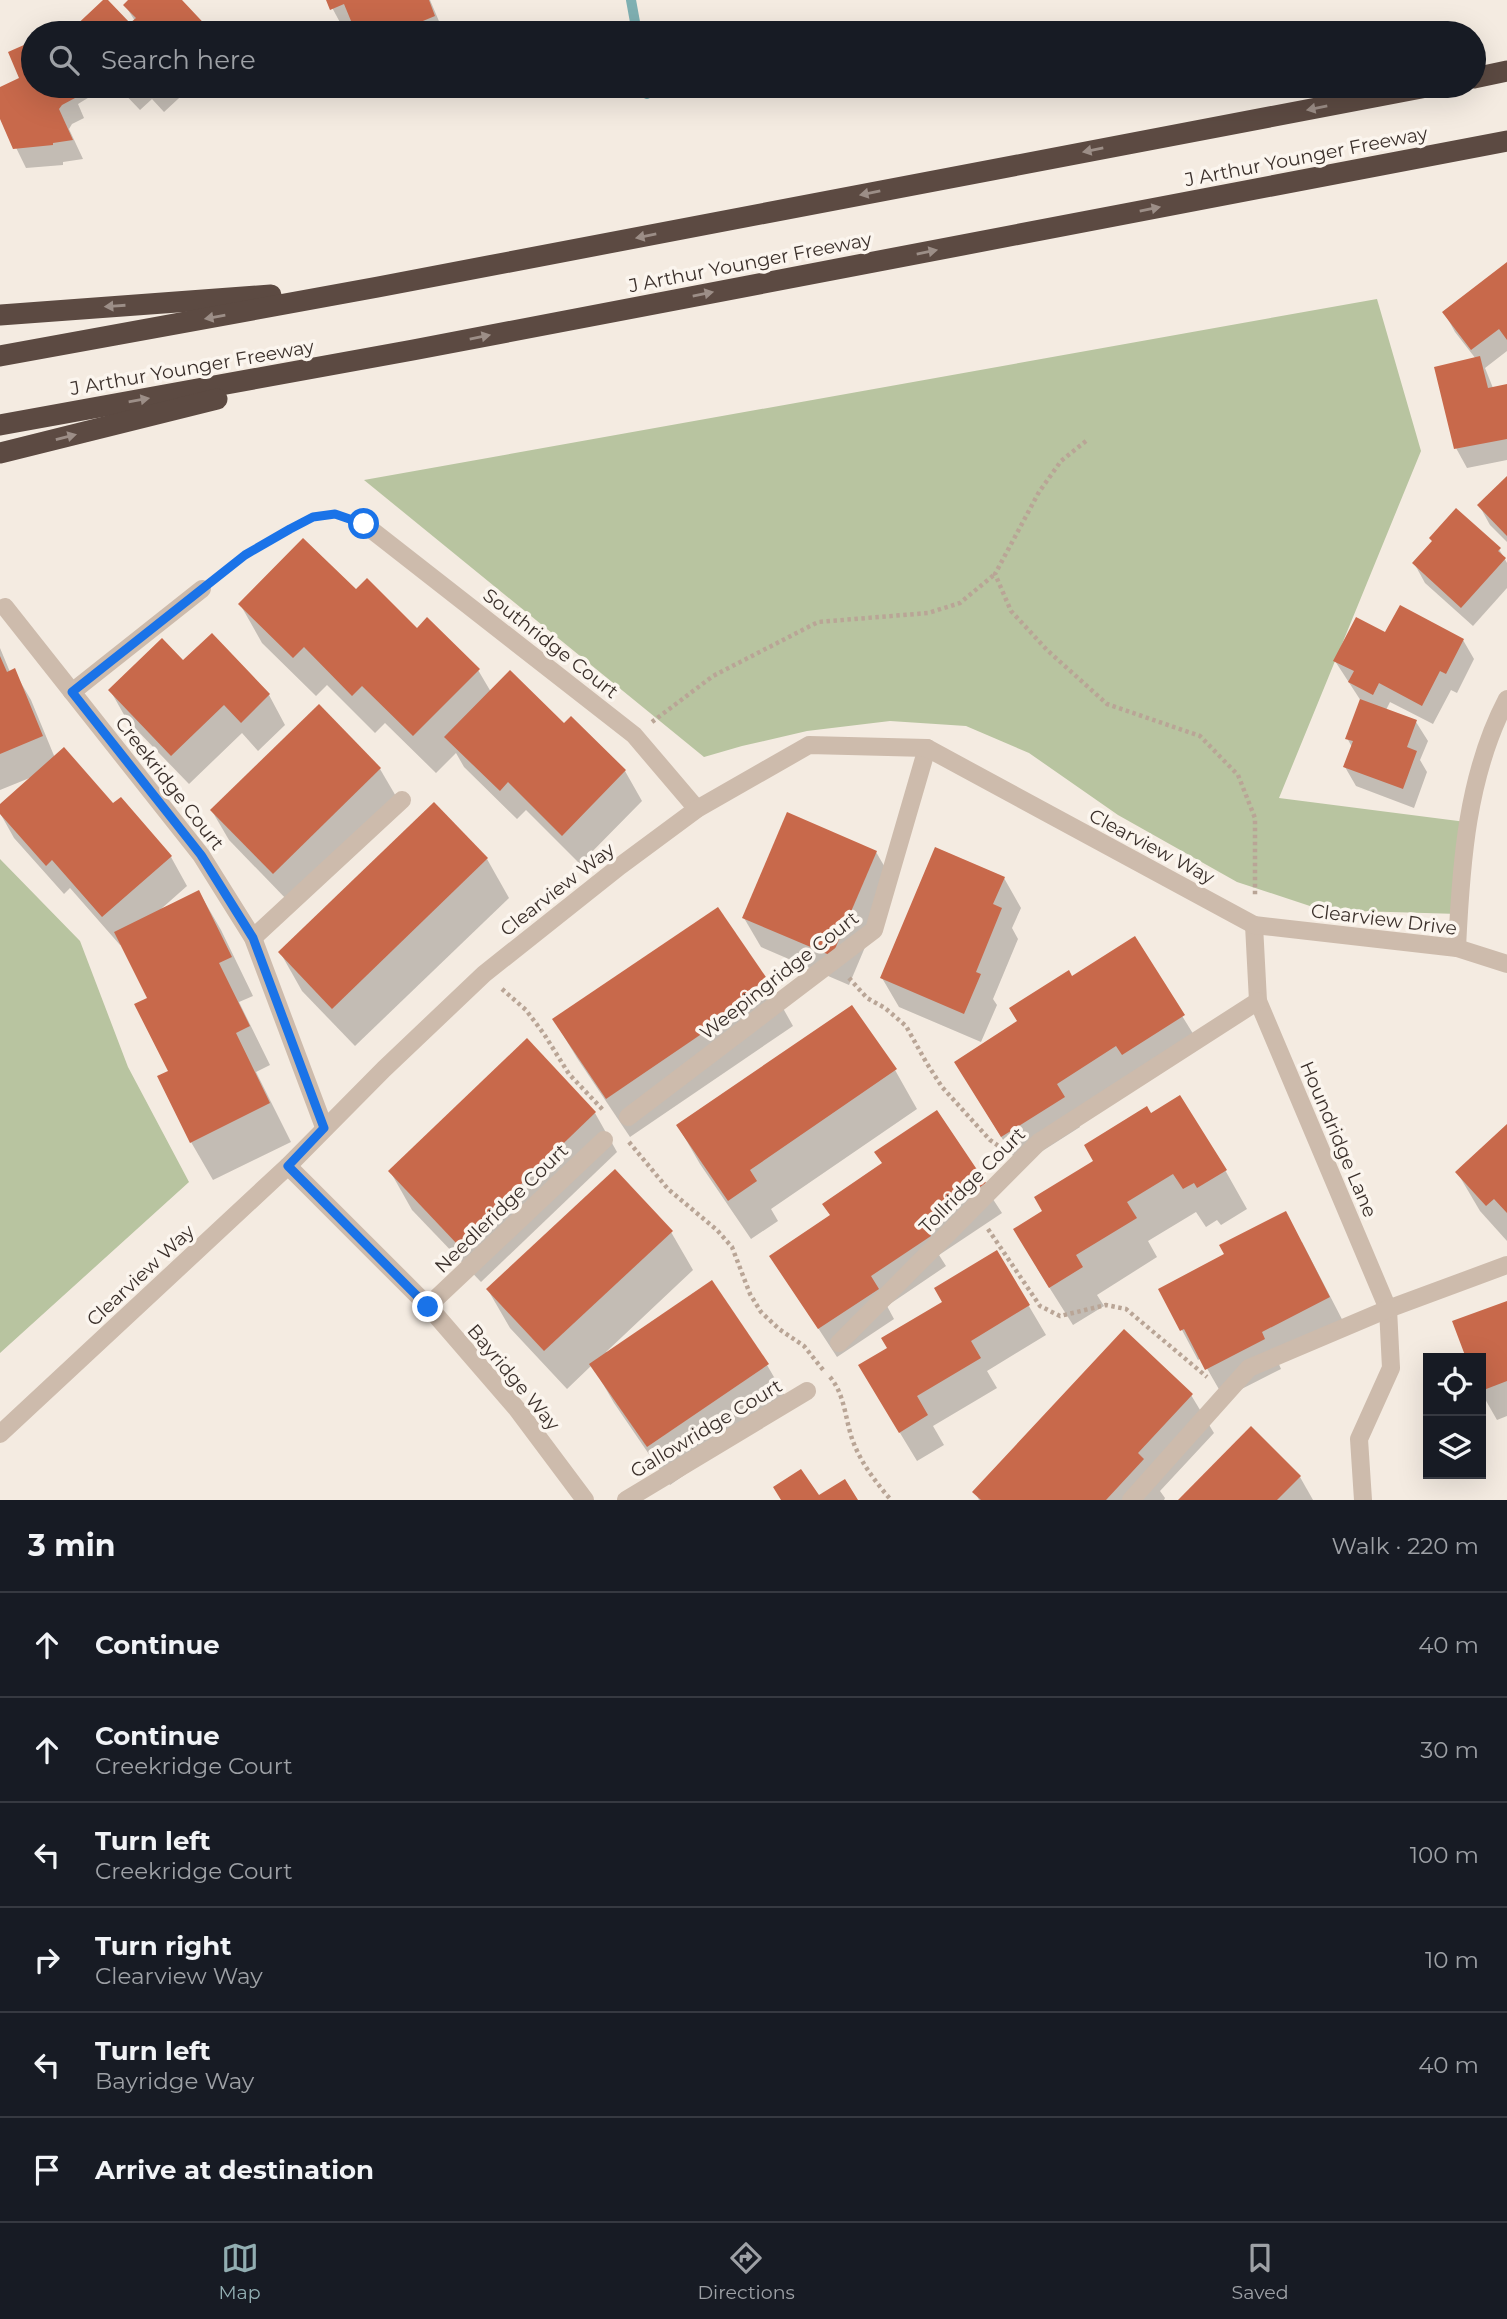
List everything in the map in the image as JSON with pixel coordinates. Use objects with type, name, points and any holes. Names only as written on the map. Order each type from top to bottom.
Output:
[{"type":"highway","points":[[0,356],[378,287],[1369,98]]},
{"type":"highway","name":"J Arthur Younger Freeway","points":[[0,425],[413,350],[1507,141]]},
{"type":"highway","points":[[0,315],[378,287]]},
{"type":"highway","points":[[0,453],[413,350]]},
{"type":"street","name":"Southridge Court","points":[[364,524],[634,735],[697,809]]},
{"type":"street","points":[[72,692],[202,589]]},
{"type":"street","name":"Creekridge Court","points":[[5,607],[201,855],[253,938],[324,1128]]},
{"type":"street","points":[[1457,948],[1466,822],[1493,729],[1507,699]]},
{"type":"street","name":"Clearview Way","points":[[0,1434],[288,1166],[484,974],[697,809],[809,745],[927,748],[1254,925]]},
{"type":"street","name":"Weepingridge Court","points":[[620,1119],[836,961],[874,930],[927,748]]},
{"type":"street","points":[[253,938],[402,800]]},
{"type":"street","name":"Clearview Drive","points":[[1254,925],[1457,948],[1507,964]]},
{"type":"street","name":"Houndridge Lane","points":[[1254,925],[1258,1001],[1388,1309],[1391,1368],[1359,1439],[1363,1500]]},
{"type":"street","name":"Tollridge Court","points":[[839,1343],[1039,1142],[1258,1001]]},
{"type":"street","name":"Needleridge Court","points":[[428,1307],[604,1140]]},
{"type":"street","name":"Bayridge Way","points":[[288,1166],[428,1307],[517,1409],[585,1500]]},
{"type":"street","points":[[1131,1500],[1249,1368],[1388,1309],[1507,1265]]},
{"type":"street","name":"Gallowridge Court","points":[[626,1500],[807,1391]]},
{"type":"path","points":[[634,735],[713,676],[818,622],[928,613],[960,603],[995,574],[1046,482],[1061,461],[1086,441]]},
{"type":"path","points":[[202,589],[245,555],[313,517],[335,514],[364,524]]},
{"type":"path","points":[[995,574],[1011,611],[1047,650],[1107,704],[1200,736],[1238,775],[1255,818],[1254,925]]},
{"type":"path","points":[[836,961],[867,998],[885,1008],[906,1026],[942,1087],[990,1140],[1021,1160]]},
{"type":"path","points":[[484,974],[526,1010],[569,1074],[620,1119]]},
{"type":"path","points":[[625,1137],[668,1189],[717,1230],[732,1247],[750,1294],[761,1312],[779,1329],[804,1346],[838,1386],[854,1444],[881,1489],[891,1500]]},
{"type":"path","points":[[974,1208],[1040,1306],[1060,1316],[1107,1305],[1126,1309],[1224,1393]]},
{"type":"path","points":[[807,1391],[839,1343]]},
{"type":"green space","points":[[1377,299],[1421,451],[1279,798],[1466,822],[1459,914],[1322,910],[1237,882],[1118,815],[1029,753],[966,726],[890,721],[807,731],[704,757],[364,480]]},
{"type":"green space","points":[[0,859],[80,941],[128,1067],[189,1182],[0,1353]]},
{"type":"building","points":[[103,0],[108,0],[128,21],[81,21]]},
{"type":"building","points":[[128,0],[182,0],[202,21],[132,21],[136,18],[123,5]]},
{"type":"building","points":[[326,0],[429,0],[435,16],[423,21],[351,21],[344,4],[330,10]]},
{"type":"building","points":[[21,46],[21,98],[75,98],[59,109],[73,140],[13,149],[0,119],[0,87],[19,78],[8,52]]},
{"type":"building","points":[[1507,262],[1507,340],[1499,329],[1471,350],[1442,312]]},
{"type":"building","points":[[1480,356],[1488,388],[1507,384],[1507,439],[1454,449],[1434,367]]},
{"type":"building","points":[[1507,476],[1507,536],[1477,505]]},
{"type":"building","points":[[1456,508],[1501,548],[1498,551],[1506,558],[1461,608],[1412,563],[1432,541],[1429,538]]},
{"type":"building","points":[[303,538],[356,589],[367,578],[417,628],[427,617],[480,669],[413,736],[362,686],[352,696],[304,647],[293,658],[238,604]]},
{"type":"building","points":[[1400,605],[1464,639],[1446,674],[1440,671],[1422,706],[1379,683],[1373,695],[1348,682],[1354,671],[1333,661],[1356,617],[1385,632]]},
{"type":"building","points":[[212,633],[270,694],[241,723],[224,705],[171,756],[108,690],[162,638],[183,660]]},
{"type":"building","points":[[0,656],[7,672],[15,668],[43,736],[0,754]]},
{"type":"building","points":[[510,670],[564,723],[571,716],[626,770],[562,836],[508,782],[500,791],[444,737]]},
{"type":"building","points":[[1360,699],[1417,720],[1407,747],[1417,751],[1403,789],[1343,767],[1353,741],[1345,739]]},
{"type":"building","points":[[319,704],[381,768],[273,874],[210,810]]},
{"type":"building","points":[[64,747],[113,803],[121,797],[172,856],[102,917],[52,860],[46,866],[0,814],[0,804]]},
{"type":"building","points":[[434,802],[488,858],[332,1009],[278,952]]},
{"type":"building","points":[[787,812],[877,851],[832,956],[742,918]]},
{"type":"building","points":[[935,847],[1005,877],[993,904],[1002,908],[976,972],[981,974],[964,1014],[880,978]]},
{"type":"building","points":[[199,890],[232,957],[219,963],[250,1026],[236,1033],[270,1103],[190,1143],[157,1076],[168,1071],[134,1004],[147,998],[114,932]]},
{"type":"building","points":[[718,907],[772,986],[606,1099],[552,1019]]},
{"type":"building","points":[[1135,936],[1185,1015],[1122,1055],[1116,1046],[1057,1084],[1065,1097],[1001,1137],[954,1062],[1017,1021],[1009,1008],[1069,970],[1072,976]]},
{"type":"building","points":[[852,1005],[897,1069],[750,1170],[757,1181],[728,1201],[676,1125]]},
{"type":"building","points":[[527,1038],[596,1112],[458,1245],[388,1171]]},
{"type":"building","points":[[1180,1095],[1227,1170],[1197,1188],[1194,1183],[1183,1189],[1173,1174],[1127,1202],[1137,1218],[1076,1255],[1083,1267],[1049,1288],[1013,1229],[1042,1211],[1034,1197],[1093,1161],[1084,1145],[1147,1106],[1151,1113]]},
{"type":"building","points":[[937,1110],[986,1183],[924,1225],[931,1236],[871,1276],[879,1289],[818,1329],[769,1256],[830,1215],[822,1204],[882,1163],[874,1152]]},
{"type":"building","points":[[1507,1124],[1507,1213],[1494,1199],[1486,1206],[1455,1172]]},
{"type":"building","points":[[615,1169],[673,1231],[544,1351],[486,1289]]},
{"type":"building","points":[[1286,1211],[1330,1297],[1262,1332],[1265,1339],[1205,1370],[1184,1329],[1180,1331],[1158,1289],[1224,1254],[1219,1245]]},
{"type":"building","points":[[997,1250],[1030,1305],[971,1341],[981,1358],[917,1396],[928,1415],[899,1433],[858,1365],[887,1348],[881,1338],[942,1302],[934,1288]]},
{"type":"building","points":[[712,1280],[769,1364],[647,1447],[589,1364]]},
{"type":"building","points":[[1507,1301],[1507,1381],[1486,1389],[1486,1353],[1464,1353],[1452,1321]]},
{"type":"building","points":[[1124,1329],[1193,1394],[1138,1453],[1144,1459],[1106,1500],[981,1500],[972,1492]]},
{"type":"building","points":[[1251,1426],[1301,1476],[1277,1500],[1178,1500]]},
{"type":"building","points":[[801,1469],[819,1495],[845,1479],[858,1500],[781,1500],[773,1487]]},
{"type":"waterway","points":[[631,0],[635,21]]},
{"type":"route","points":[[364,524],[335,514],[313,517],[290,529],[245,555],[72,692],[201,855],[253,938],[324,1128],[288,1166],[428,1307]]}]
